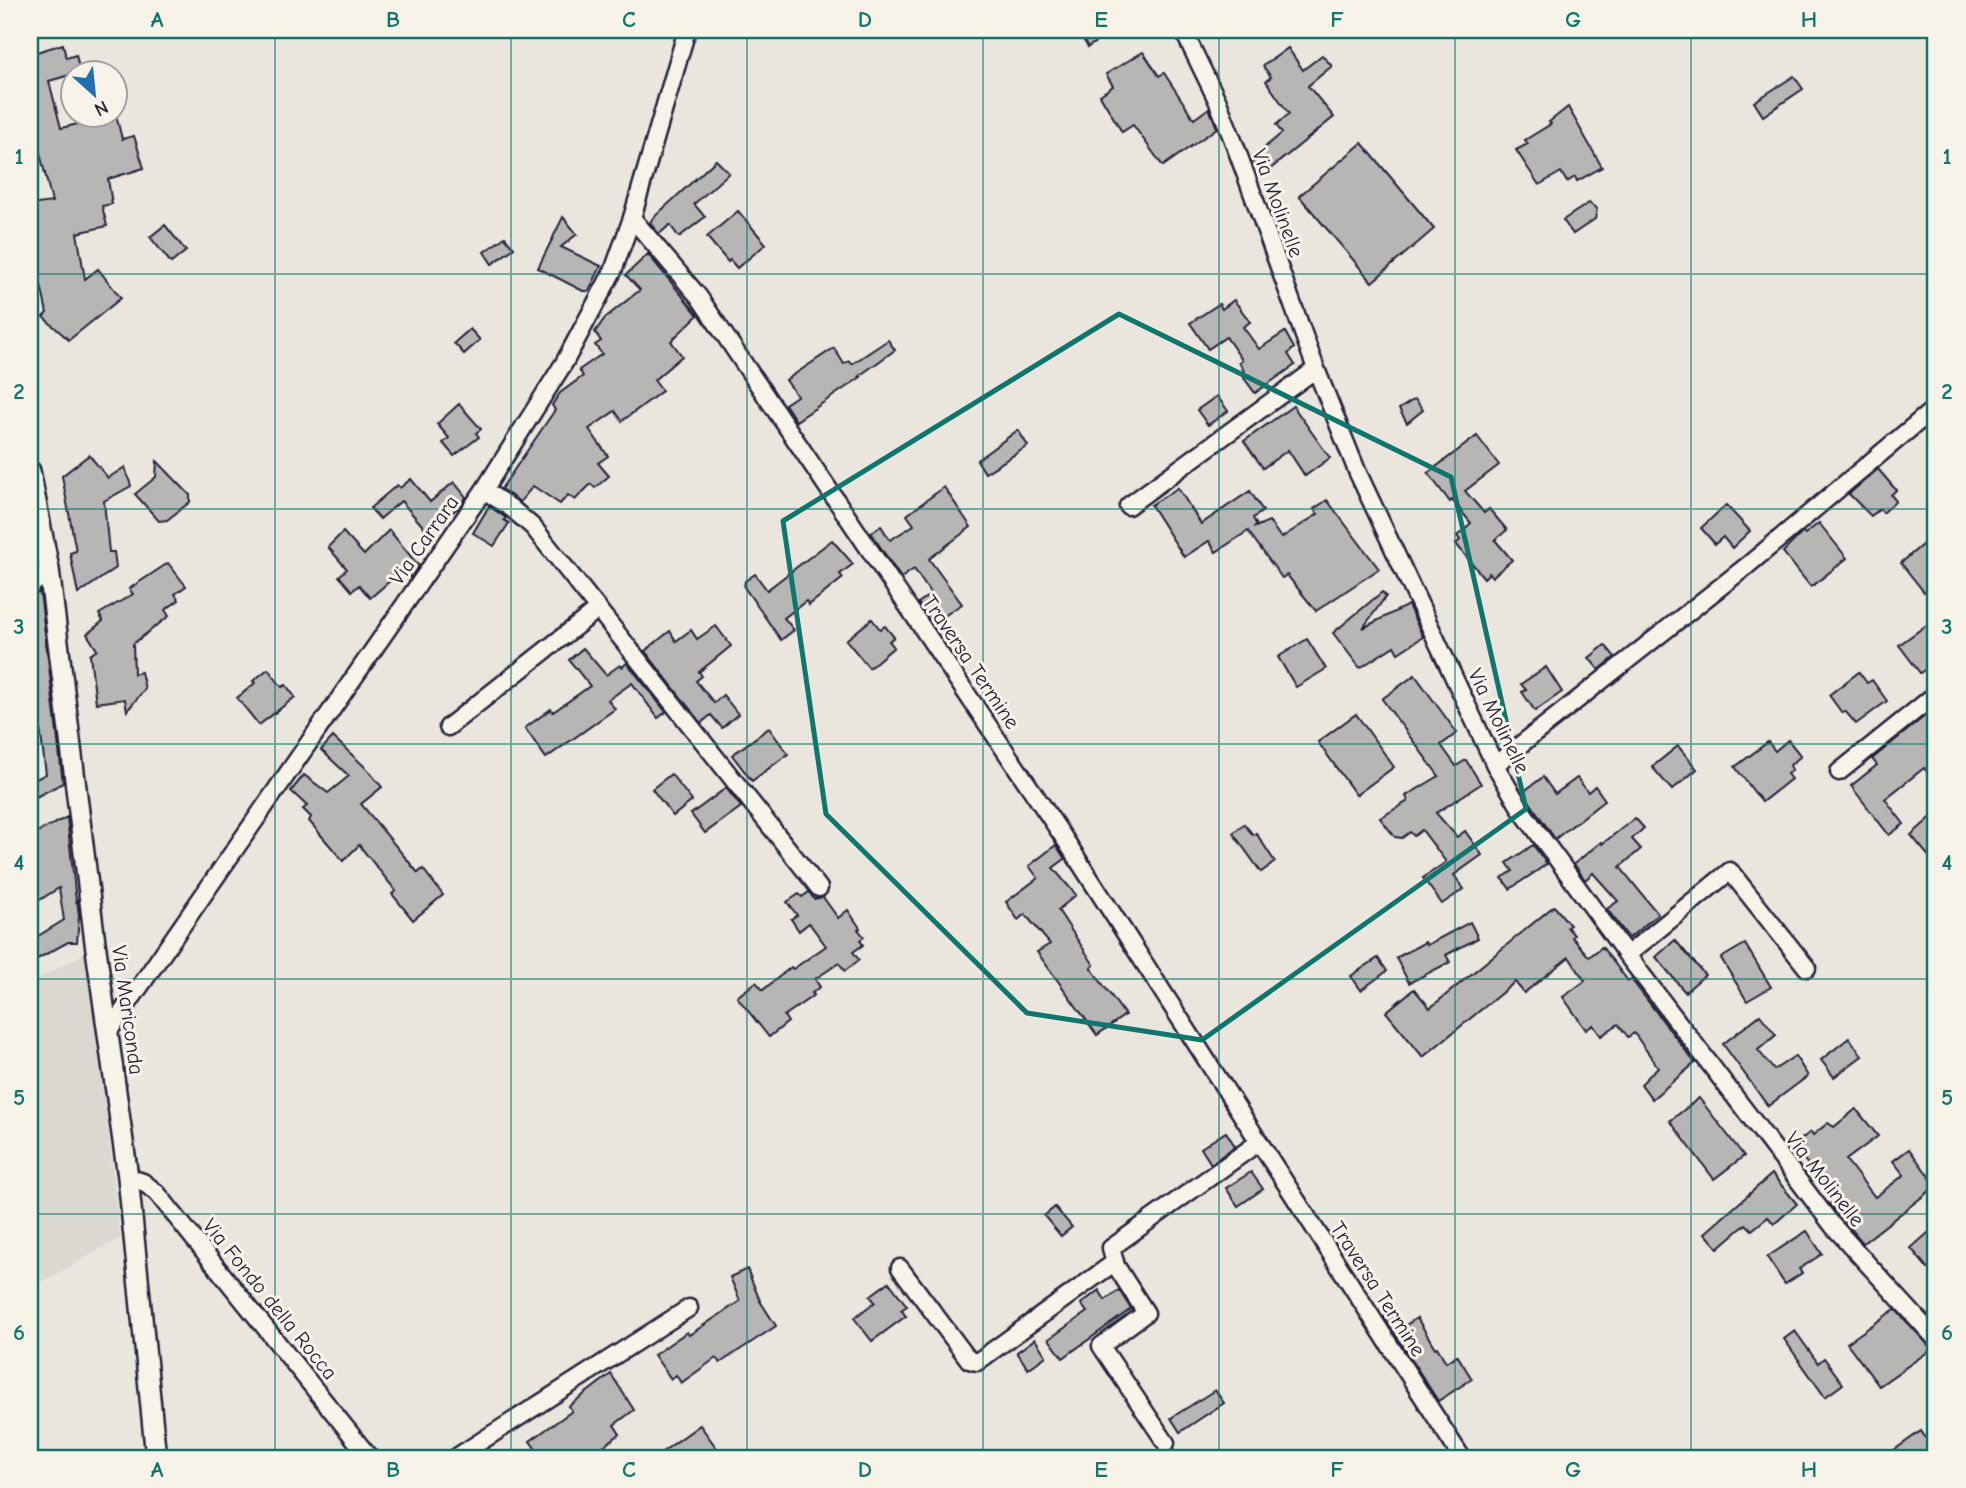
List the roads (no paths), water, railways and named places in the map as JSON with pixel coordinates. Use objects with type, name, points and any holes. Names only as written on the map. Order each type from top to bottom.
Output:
[{"type":"street","name":"Via Carrara","points":[[109,1031],[484,490],[564,363],[613,271],[632,218],[688,30]]},
{"type":"street","name":"Via Molinelle","points":[[1183,30],[1218,102],[1316,369],[1357,471],[1495,765],[1522,811],[1833,1226],[1936,1339]]},
{"type":"street","name":"Traversa Termine","points":[[632,218],[707,308],[1064,838],[1462,1458]]},
{"type":"street","points":[[1128,506],[1316,369]]},
{"type":"street","points":[[1495,765],[1748,565],[1936,407]]},
{"type":"street","name":"Via Mariconda","points":[[30,471],[49,569],[95,943],[128,1178],[156,1458]]},
{"type":"street","points":[[484,490],[533,527],[819,888]]},
{"type":"street","points":[[30,587],[49,569]]},
{"type":"street","points":[[448,727],[598,609]]},
{"type":"street","points":[[1839,772],[1936,694]]},
{"type":"street","points":[[1628,955],[1730,871],[1807,968]]},
{"type":"street","points":[[1167,1443],[1101,1346],[1146,1313],[1115,1262],[1111,1248],[1259,1142]]},
{"type":"street","name":"Via Fondo della Rocca","points":[[128,1178],[143,1182],[158,1193],[370,1458]]},
{"type":"street","points":[[900,1268],[969,1360],[976,1362],[1115,1262]]},
{"type":"street","points":[[455,1458],[689,1308]]}]
